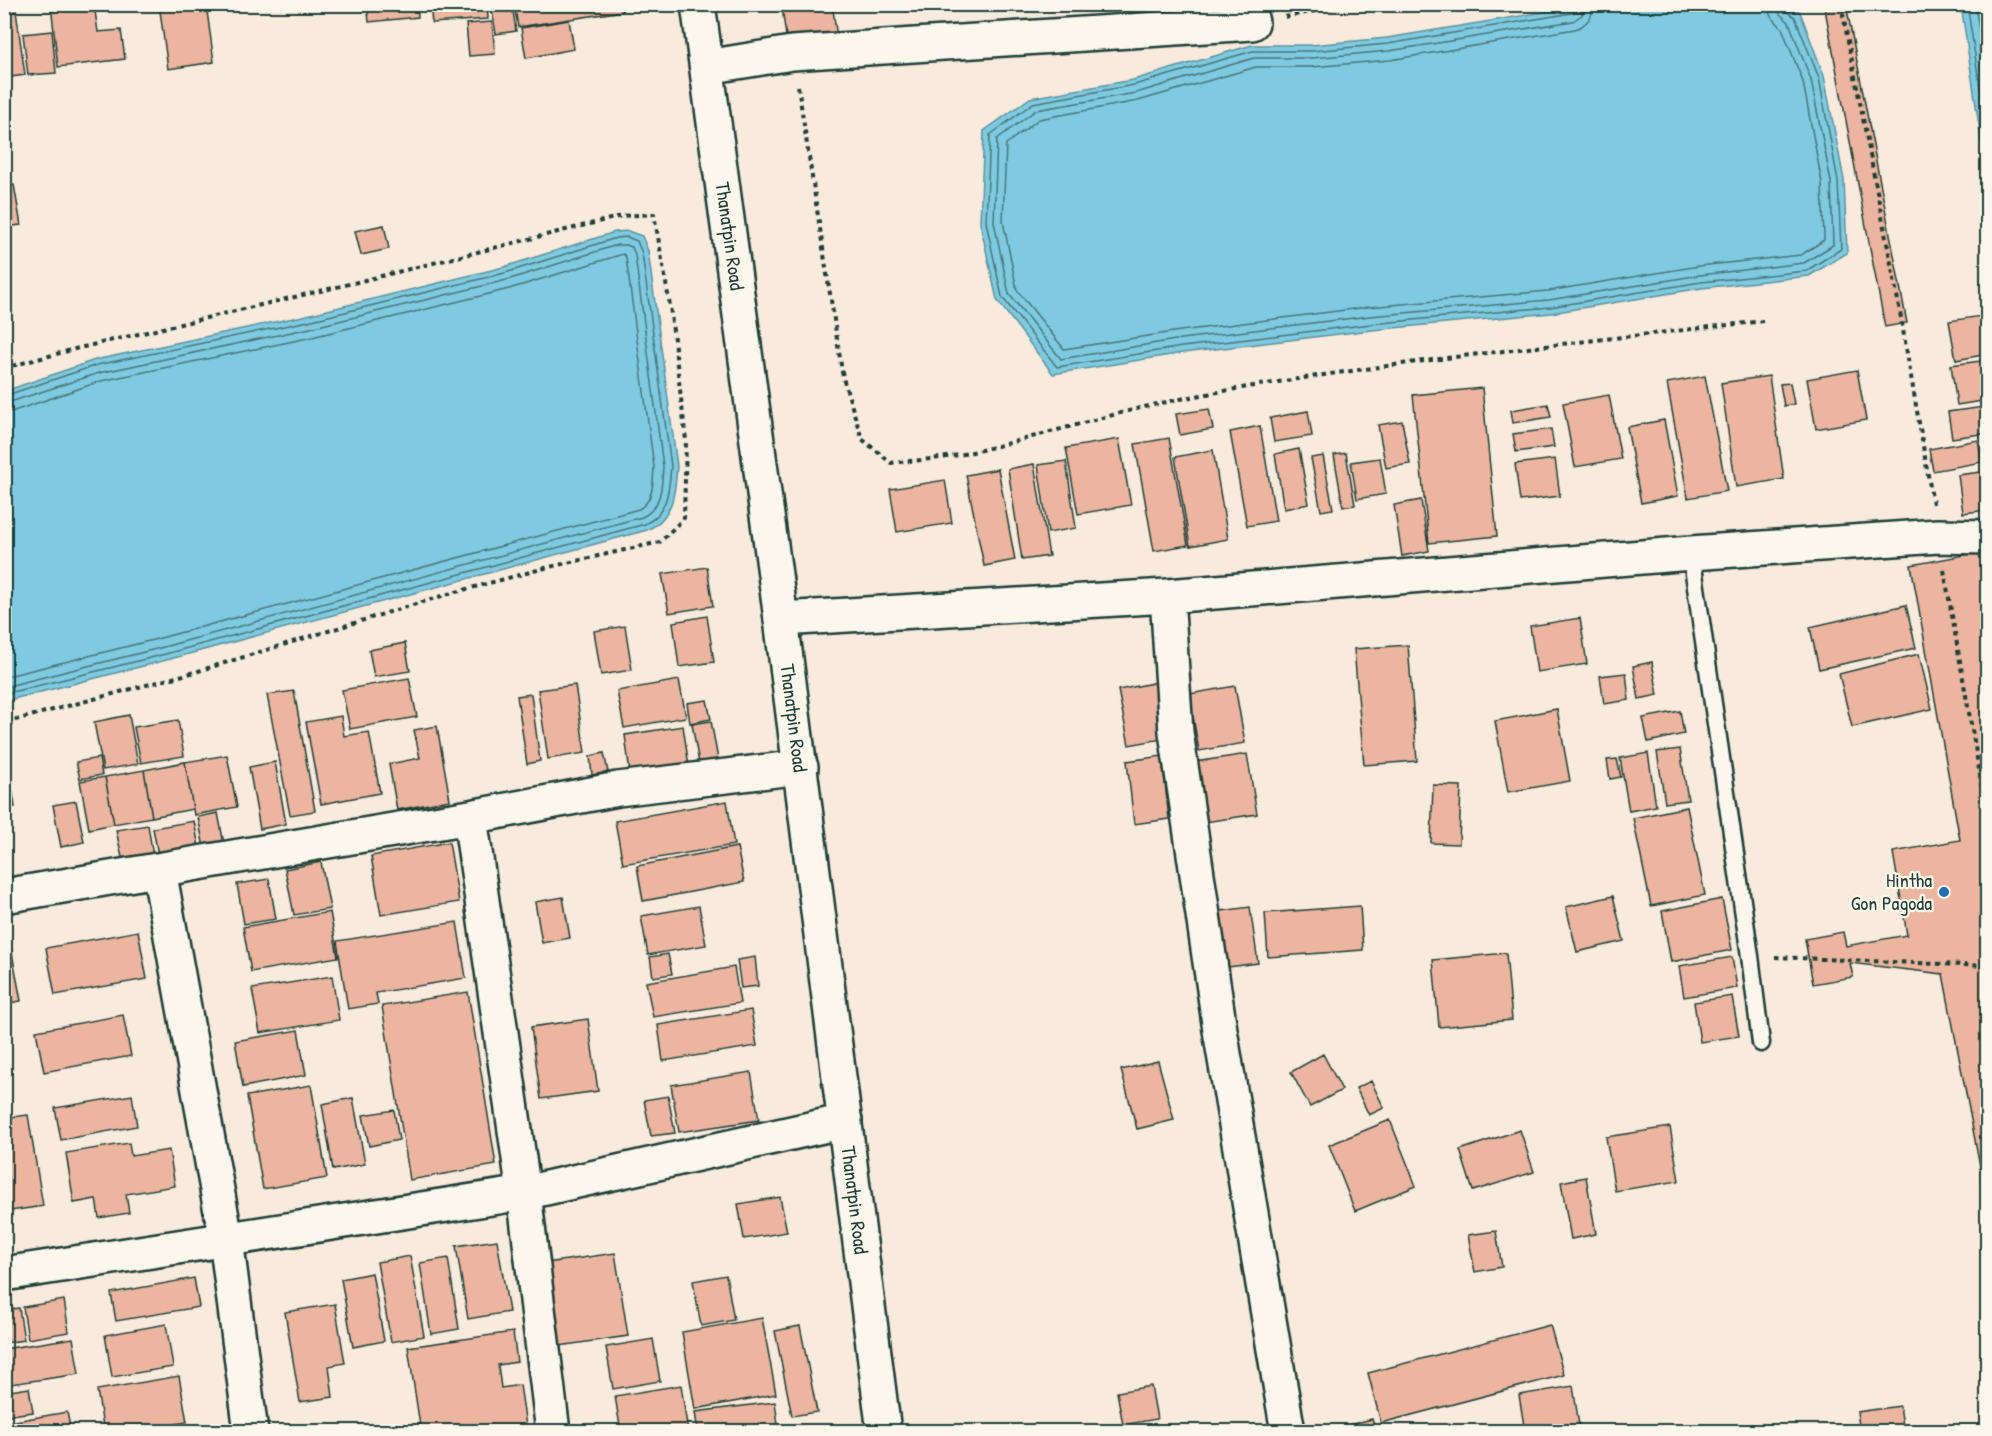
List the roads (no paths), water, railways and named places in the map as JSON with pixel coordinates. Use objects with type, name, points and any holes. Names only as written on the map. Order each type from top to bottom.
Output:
[{"type":"street","name":"Thanatpin Road","points":[[698,4],[782,619],[884,1431]]},
{"type":"street","points":[[707,68],[792,53],[1250,14]]},
{"type":"street","points":[[782,619],[1167,596],[1691,553],[1938,536],[1988,537]]},
{"type":"street","points":[[1167,596],[1178,744],[1220,1030],[1288,1431]]},
{"type":"street","points":[[4,896],[470,817],[618,789],[801,767]]},
{"type":"street","points":[[470,817],[524,1193],[553,1431]]},
{"type":"street","points":[[159,870],[225,1239],[251,1431]]},
{"type":"street","points":[[4,1274],[524,1193],[845,1121]]},
{"type":"lane","points":[[1691,553],[1761,1043]]},
{"type":"water","points":[[1787,4],[1800,12],[1824,76],[1844,180],[1847,253],[1809,276],[1702,288],[1551,313],[1372,330],[1183,353],[1053,374],[997,300],[980,223],[984,131],[1030,98],[1133,80],[1252,45],[1311,45],[1387,38],[1587,5]]},
{"type":"water","points":[[1961,5],[1987,5],[1987,179]]},
{"type":"water","points":[[628,231],[642,236],[648,251],[677,466],[674,495],[668,511],[656,525],[647,530],[159,662],[5,701],[5,391],[95,360],[303,316],[504,267],[615,232]]},
{"type":"place","name":"Hintha Gon Pagoda","points":[[1944,892]]}]
